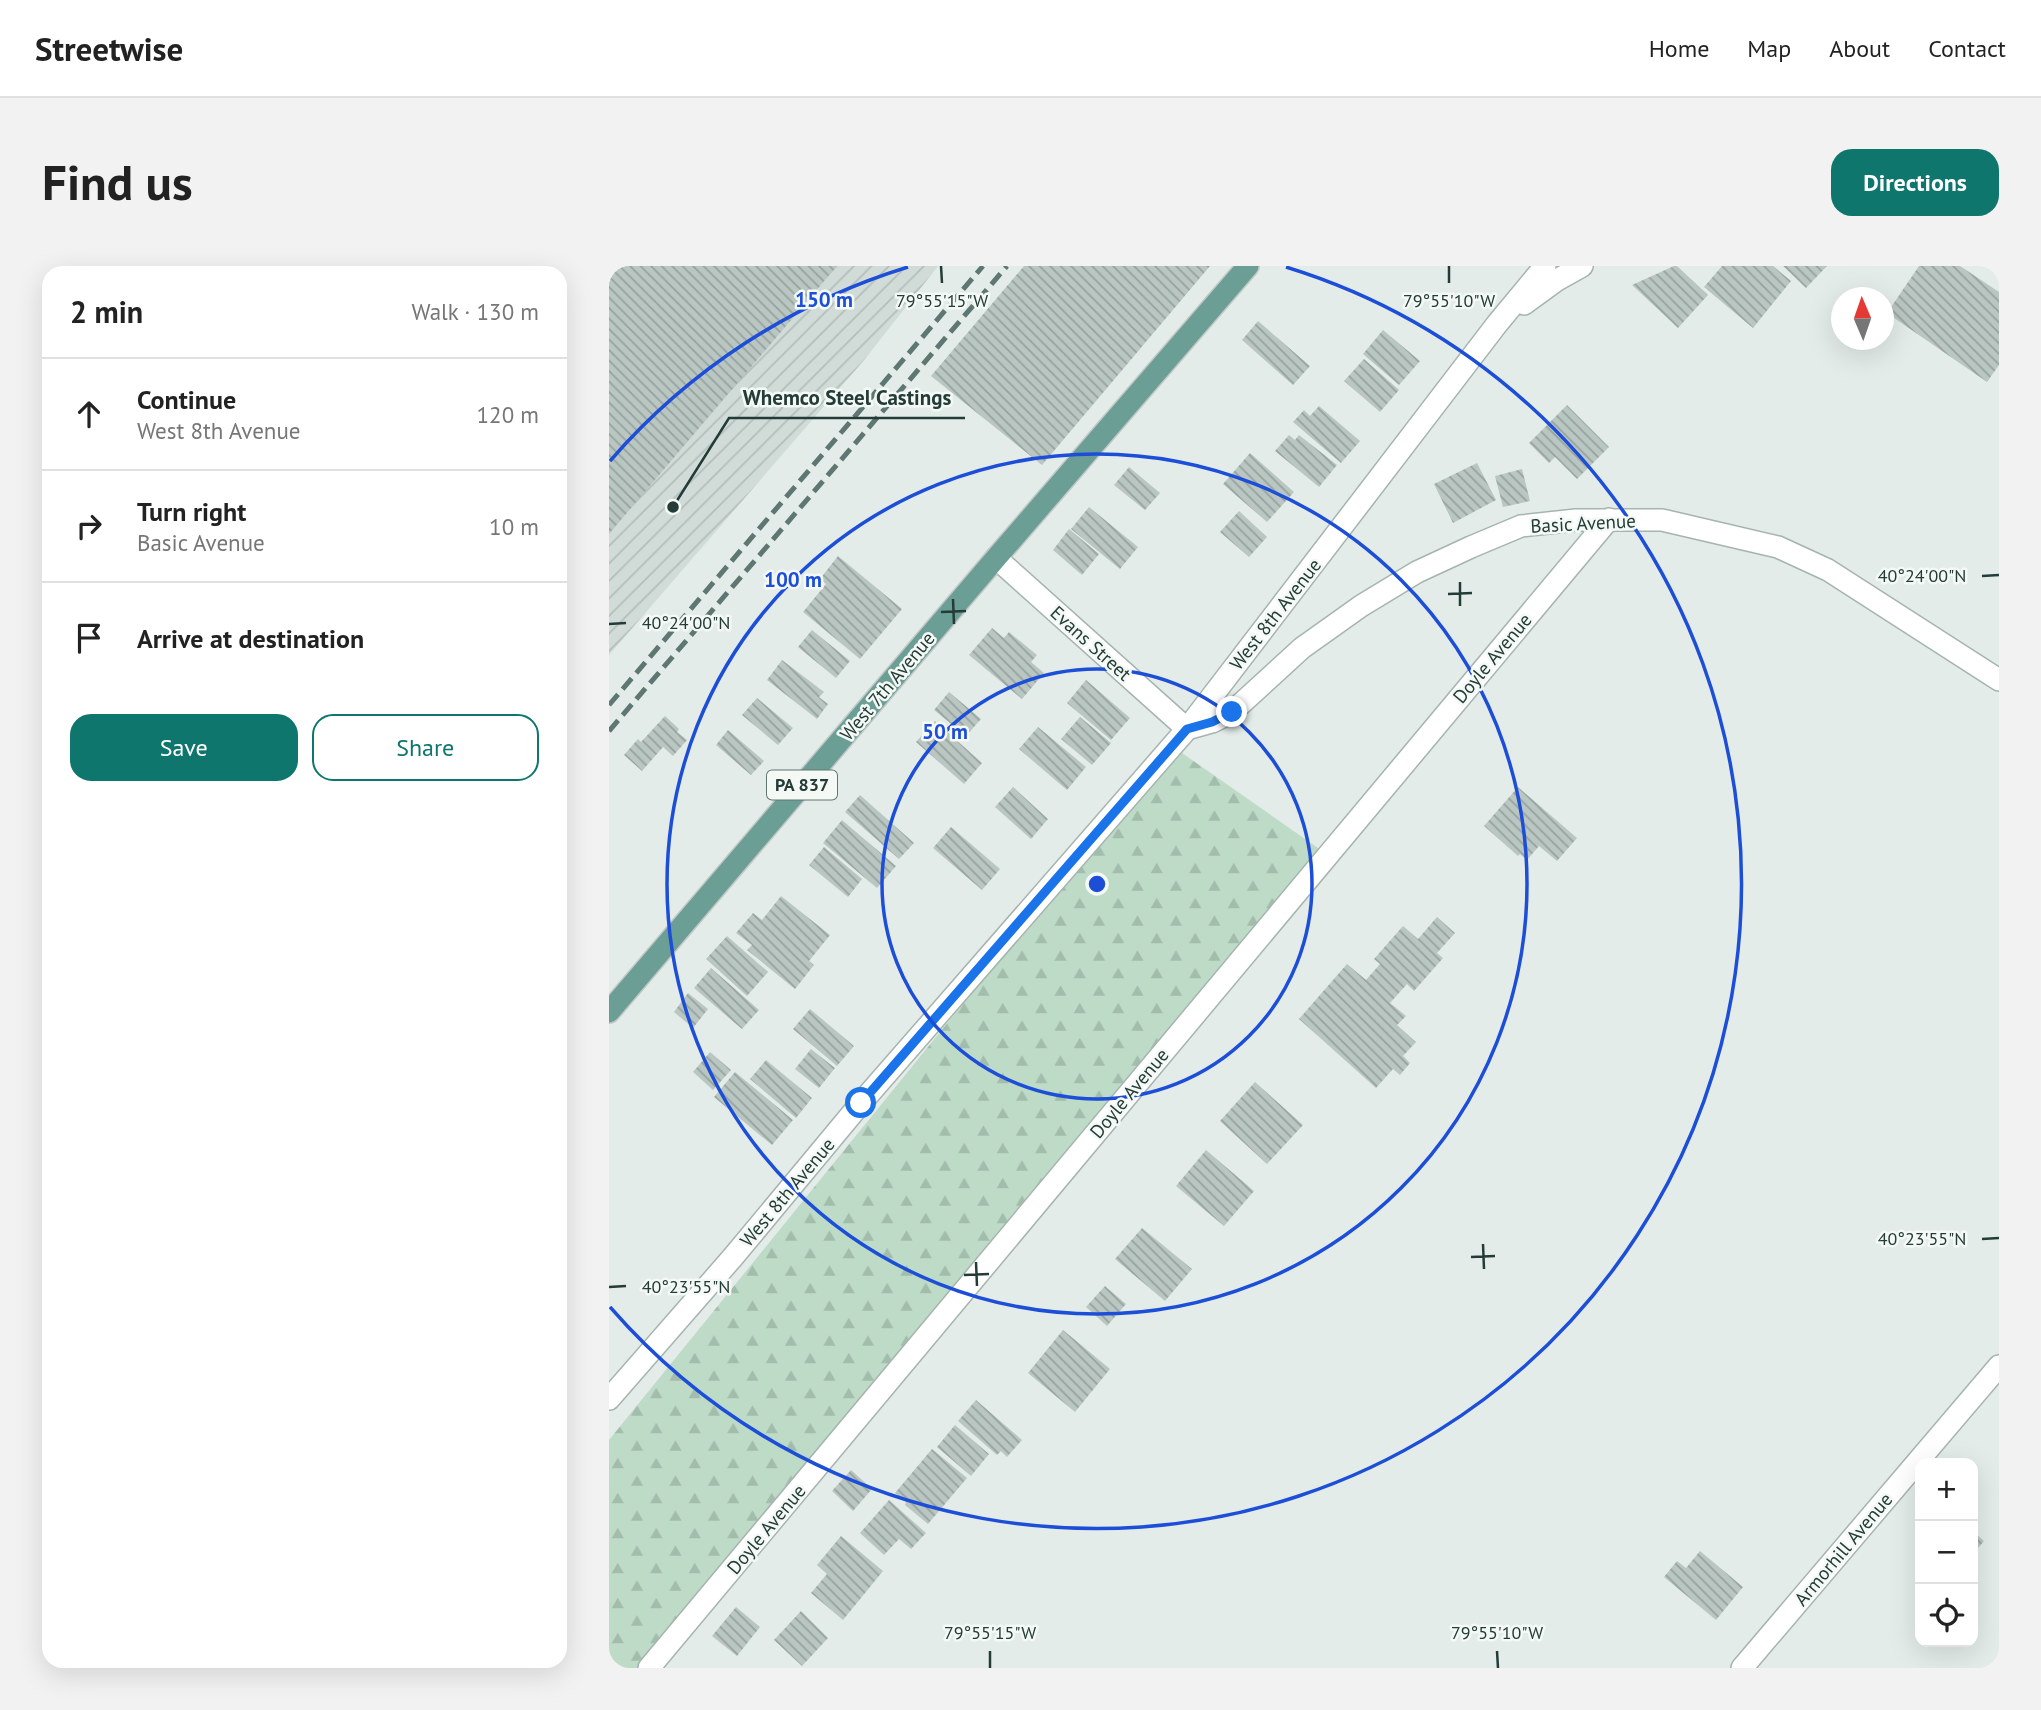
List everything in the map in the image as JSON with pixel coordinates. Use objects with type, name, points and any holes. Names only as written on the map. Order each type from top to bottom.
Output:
[{"type":"main road","name":"West 7th Avenue","points":[[609,1012],[1248,266]]},
{"type":"street","name":"West 8th Avenue","points":[[609,1399],[733,1257],[861,1103],[1187,729],[1497,324],[1545,266]]},
{"type":"street","points":[[1497,324],[1557,279],[1583,266]]},
{"type":"street","name":"Doyle Avenue","points":[[649,1668],[1609,519]]},
{"type":"street","name":"Basic Avenue","points":[[1187,729],[1212,722],[1232,712],[1303,648],[1360,606],[1417,572],[1521,526],[1576,520],[1663,520],[1779,547],[1828,570],[1999,680]]},
{"type":"street","name":"Evans Street","points":[[996,558],[1187,729]]},
{"type":"street","name":"Armorhill Avenue","points":[[1742,1668],[1937,1443],[1999,1366]]},
{"type":"shaded area","points":[[609,266],[938,266],[865,359],[609,655]]},
{"type":"green space","points":[[1172,746],[1328,855],[652,1668],[609,1668],[609,1440]]},
{"type":"building","points":[[609,266],[837,266],[609,534]]},
{"type":"building","points":[[1024,266],[1210,266],[1042,465],[931,376]]},
{"type":"building","points":[[1674,266],[1708,295],[1678,328],[1632,285]]},
{"type":"building","points":[[1722,266],[1773,266],[1791,281],[1753,328],[1704,287]]},
{"type":"building","points":[[1783,266],[1827,266],[1806,288]]},
{"type":"building","points":[[1919,266],[1960,266],[1999,292],[1999,365],[1987,382],[1894,318],[1894,303]]},
{"type":"building","points":[[1258,321],[1310,366],[1293,385],[1242,340]]},
{"type":"building","points":[[1383,330],[1420,361],[1399,385],[1363,354]]},
{"type":"building","points":[[1364,359],[1399,390],[1380,412],[1344,381]]},
{"type":"building","points":[[1567,405],[1609,447],[1577,479],[1555,457],[1549,463],[1529,443]]},
{"type":"building","points":[[1319,406],[1360,441],[1341,463],[1293,422],[1304,410],[1310,416]]},
{"type":"building","points":[[1289,435],[1295,440],[1299,435],[1337,465],[1319,487],[1275,451]]},
{"type":"building","points":[[1250,453],[1294,492],[1267,522],[1223,484]]},
{"type":"building","points":[[1477,463],[1496,500],[1453,523],[1434,484]]},
{"type":"building","points":[[1129,467],[1160,493],[1145,510],[1114,485]]},
{"type":"building","points":[[1522,469],[1530,501],[1503,507],[1495,476]]},
{"type":"building","points":[[1089,507],[1138,547],[1120,569],[1071,529]]},
{"type":"building","points":[[1239,511],[1267,537],[1249,557],[1220,532]]},
{"type":"building","points":[[1069,529],[1099,554],[1082,575],[1053,550]]},
{"type":"building","points":[[838,556],[902,609],[860,659],[803,612],[826,584],[820,579]]},
{"type":"building","points":[[992,628],[1004,638],[1009,632],[1037,655],[1031,662],[1044,673],[1022,699],[969,655]]},
{"type":"building","points":[[812,630],[850,661],[836,678],[798,647]]},
{"type":"building","points":[[782,660],[824,692],[819,697],[828,704],[817,719],[767,680]]},
{"type":"building","points":[[1086,680],[1130,718],[1111,740],[1067,703]]},
{"type":"building","points":[[949,692],[981,719],[966,736],[934,710]]},
{"type":"building","points":[[757,698],[793,728],[778,745],[742,715]]},
{"type":"building","points":[[665,716],[687,740],[673,756],[663,747],[642,771],[624,755],[638,739],[641,742]]},
{"type":"building","points":[[1080,717],[1111,743],[1092,765],[1061,739]]},
{"type":"building","points":[[935,721],[982,763],[964,784],[916,742]]},
{"type":"building","points":[[1038,727],[1086,767],[1067,790],[1019,749]]},
{"type":"building","points":[[728,730],[764,761],[751,775],[716,745]]},
{"type":"building","points":[[1013,787],[1048,819],[1031,839],[995,807]]},
{"type":"building","points":[[1518,787],[1577,838],[1557,861],[1539,846],[1527,860],[1520,854],[1518,856],[1484,826]]},
{"type":"building","points":[[860,795],[914,843],[899,859],[845,812]]},
{"type":"building","points":[[842,820],[896,866],[877,888],[823,843]]},
{"type":"building","points":[[951,827],[1000,869],[982,890],[933,848]]},
{"type":"building","points":[[824,847],[862,879],[848,897],[809,865]]},
{"type":"building","points":[[781,896],[830,935],[809,961],[814,965],[795,989],[747,950],[752,945],[736,933],[753,913],[762,920]]},
{"type":"building","points":[[1437,917],[1455,933],[1437,953],[1443,958],[1414,991],[1407,984],[1390,1003],[1406,1016],[1397,1025],[1416,1042],[1403,1056],[1410,1063],[1400,1075],[1393,1069],[1376,1088],[1299,1019],[1347,964],[1366,980],[1380,964],[1374,959],[1403,926],[1418,939]]},
{"type":"building","points":[[727,936],[768,972],[747,996],[706,959]]},
{"type":"building","points":[[711,968],[759,1010],[742,1029],[694,988]]},
{"type":"building","points":[[688,993],[708,1009],[693,1028],[674,1012]]},
{"type":"building","points":[[810,1009],[854,1046],[837,1066],[793,1029]]},
{"type":"building","points":[[811,1049],[835,1068],[819,1088],[795,1069]]},
{"type":"building","points":[[710,1052],[731,1070],[713,1090],[693,1072]]},
{"type":"building","points":[[766,1060],[812,1098],[796,1118],[750,1079]]},
{"type":"building","points":[[735,1072],[793,1120],[772,1145],[714,1097]]},
{"type":"building","points":[[1255,1082],[1303,1125],[1267,1164],[1220,1121]]},
{"type":"building","points":[[1206,1150],[1254,1191],[1224,1226],[1176,1186]]},
{"type":"building","points":[[1142,1228],[1192,1269],[1165,1301],[1115,1259]]},
{"type":"building","points":[[1105,1286],[1126,1304],[1107,1326],[1086,1307]]},
{"type":"building","points":[[1063,1330],[1110,1369],[1075,1412],[1028,1373]]},
{"type":"building","points":[[976,1400],[1022,1440],[1007,1457],[1001,1451],[997,1455],[958,1421]]},
{"type":"building","points":[[955,1425],[989,1454],[971,1476],[937,1447]]},
{"type":"building","points":[[932,1449],[967,1478],[928,1524],[895,1493]]},
{"type":"building","points":[[851,1470],[872,1489],[853,1511],[832,1491]]},
{"type":"building","points":[[889,1500],[926,1533],[911,1549],[899,1539],[884,1555],[860,1533]]},
{"type":"building","points":[[841,1536],[883,1571],[843,1620],[811,1593],[827,1574],[817,1565]]},
{"type":"building","points":[[1978,1536],[1984,1541],[1978,1548]]},
{"type":"building","points":[[1700,1551],[1743,1587],[1716,1620],[1664,1577],[1677,1561],[1686,1568]]},
{"type":"building","points":[[736,1607],[760,1627],[737,1656],[712,1636]]},
{"type":"building","points":[[801,1611],[828,1638],[802,1666],[774,1640]]},
{"type":"railway","points":[[609,705],[983,266]]},
{"type":"railway","points":[[609,731],[1007,266]]},
{"type":"place","name":"Whemco Steel Castings","points":[[673,507]]},
{"type":"route","points":[[861,1103],[1187,729],[1212,722],[1232,712]]}]
